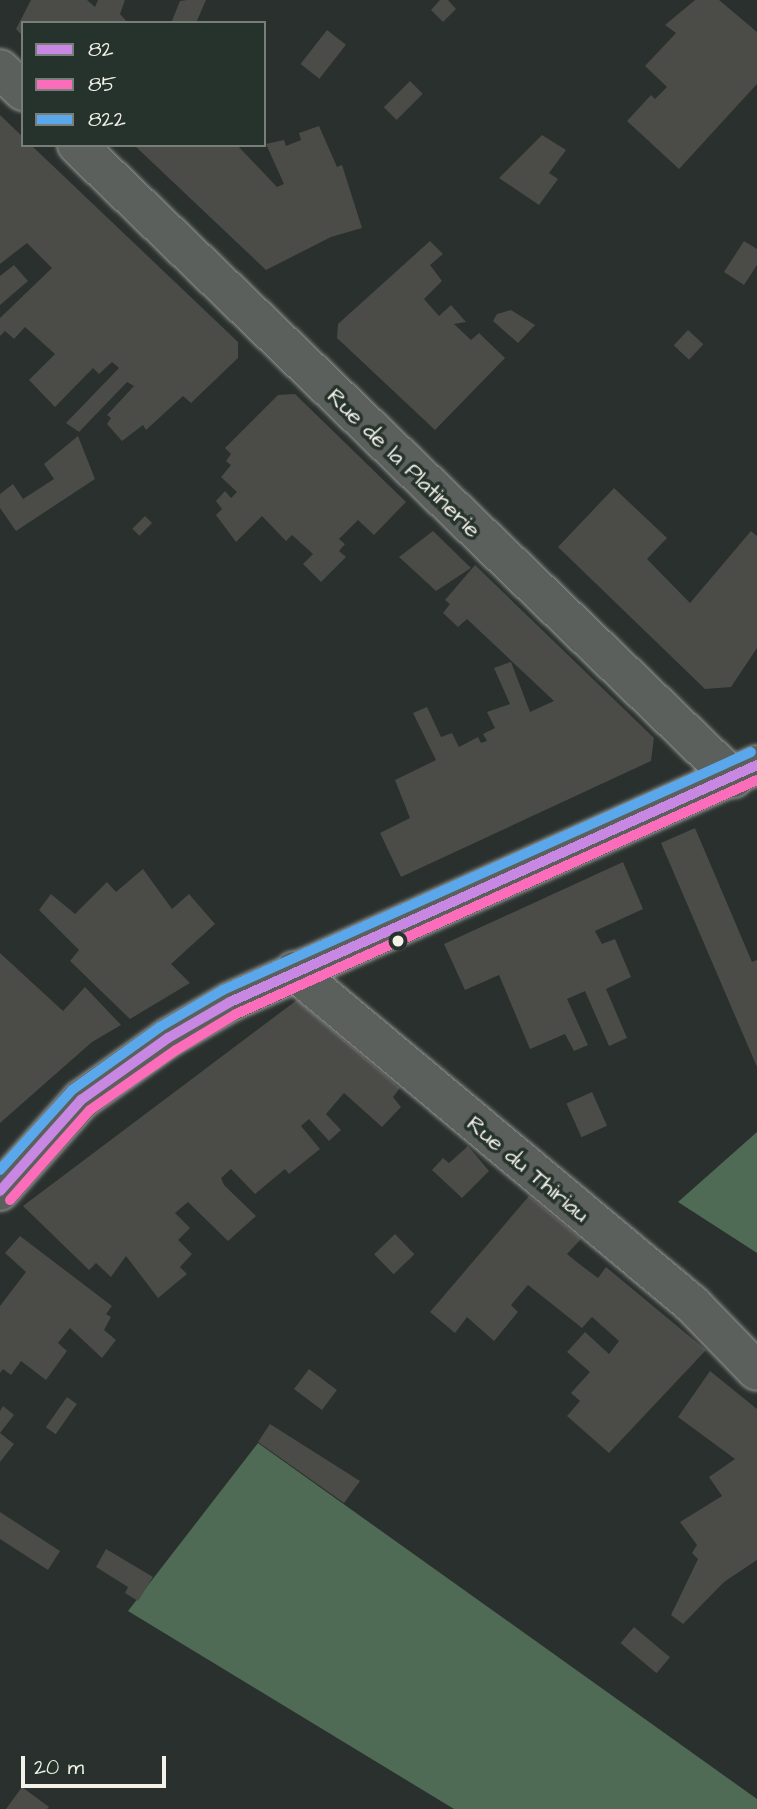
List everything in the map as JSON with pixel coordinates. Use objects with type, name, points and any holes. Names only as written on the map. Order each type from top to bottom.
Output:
[{"type":"street","points":[[0,69],[21,90]]},
{"type":"street","name":"Rue de la Platinerie","points":[[79,147],[745,771]]},
{"type":"street","points":[[0,1191],[91,1093],[168,1038],[294,971],[745,771],[757,737]]},
{"type":"street","name":"Rue du Thiriau","points":[[294,971],[692,1304],[757,1371]]},
{"type":"green space","points":[[757,1132],[757,1253],[678,1202]]},
{"type":"green space","points":[[258,1443],[757,1799],[757,1809],[454,1809],[128,1611]]},
{"type":"building","points":[[31,0],[87,0],[95,7],[98,0],[125,0],[120,14],[126,21],[21,21],[21,34],[16,29]]},
{"type":"building","points":[[206,0],[197,21],[172,21],[180,1]]},
{"type":"building","points":[[440,0],[448,0],[456,9],[443,22],[431,10]]},
{"type":"building","points":[[695,0],[719,0],[757,32],[757,84],[679,169],[627,121],[651,95],[655,99],[667,87],[645,66],[676,33],[665,25]]},
{"type":"building","points":[[327,30],[346,45],[319,79],[301,64]]},
{"type":"building","points":[[410,81],[423,94],[397,120],[384,107]]},
{"type":"building","points":[[0,115],[21,135],[21,147],[33,147],[238,342],[238,358],[191,403],[183,396],[146,430],[143,425],[122,441],[107,424],[111,418],[107,415],[134,386],[127,382],[79,432],[66,423],[119,368],[112,362],[99,374],[93,368],[55,407],[29,380],[55,354],[25,327],[14,339],[5,331],[0,336],[0,318],[52,268],[27,243],[0,264]]},
{"type":"building","points":[[319,126],[337,167],[342,165],[362,228],[331,237],[266,270],[136,147],[239,147],[277,187],[284,184],[266,144],[284,140],[286,146],[301,140],[299,133]]},
{"type":"building","points":[[542,135],[566,150],[549,173],[558,179],[539,205],[499,178]]},
{"type":"building","points":[[430,241],[443,254],[430,265],[442,281],[424,299],[439,316],[451,305],[466,322],[454,324],[471,340],[479,333],[505,358],[435,430],[337,338],[338,324]]},
{"type":"building","points":[[744,241],[757,249],[757,265],[744,285],[724,272]]},
{"type":"building","points":[[14,265],[28,281],[0,305],[0,276]]},
{"type":"building","points":[[511,310],[535,325],[518,343],[493,321],[497,314]]},
{"type":"building","points":[[688,330],[703,344],[689,360],[674,345]]},
{"type":"building","points":[[295,394],[406,502],[374,535],[358,520],[339,539],[345,544],[339,551],[346,557],[321,582],[303,564],[313,554],[292,535],[286,541],[262,516],[236,542],[216,515],[222,509],[216,501],[225,491],[231,498],[237,492],[221,477],[231,465],[226,461],[231,454],[225,448],[278,395]]},
{"type":"building","points":[[78,436],[95,479],[16,531],[0,508],[0,494],[13,484],[23,499],[54,479],[44,464]]},
{"type":"building","points":[[614,488],[667,538],[647,559],[690,603],[751,531],[757,536],[757,648],[731,687],[705,689],[558,547]]},
{"type":"building","points":[[145,516],[152,523],[139,536],[132,529]]},
{"type":"building","points":[[433,531],[471,568],[436,591],[399,557]]},
{"type":"building","points":[[475,565],[654,738],[651,761],[401,877],[380,833],[410,818],[395,780],[436,760],[413,713],[427,707],[441,737],[452,733],[459,747],[478,737],[481,743],[487,741],[483,734],[495,728],[487,712],[510,704],[494,668],[511,662],[530,712],[554,701],[467,619],[458,627],[443,613],[450,604],[445,600]]},
{"type":"building","points":[[695,828],[752,962],[757,960],[757,1067],[661,843]]},
{"type":"building","points":[[623,862],[643,909],[595,931],[602,944],[615,939],[631,977],[606,989],[627,1038],[609,1046],[585,991],[567,999],[588,1045],[574,1051],[565,1034],[530,1049],[499,975],[465,990],[444,944]]},
{"type":"building","points":[[143,869],[172,909],[189,894],[215,924],[171,964],[190,983],[130,1019],[70,961],[79,950],[39,910],[51,894],[75,914],[107,882],[116,892]]},
{"type":"building","points":[[0,953],[63,1011],[85,987],[121,1025],[92,1042],[0,1123]]},
{"type":"building","points":[[297,1000],[400,1088],[393,1097],[401,1107],[382,1127],[344,1093],[326,1114],[341,1130],[329,1141],[309,1119],[301,1126],[320,1149],[289,1174],[285,1169],[255,1194],[231,1169],[221,1178],[224,1185],[256,1216],[228,1241],[188,1202],[175,1213],[190,1228],[178,1240],[192,1254],[180,1267],[187,1274],[158,1298],[126,1256],[111,1277],[96,1263],[89,1270],[23,1206]]},
{"type":"building","points":[[592,1092],[607,1126],[581,1137],[566,1103]]},
{"type":"building","points":[[468,1146],[489,1171],[462,1198],[432,1170],[443,1158],[449,1163]]},
{"type":"building","points":[[529,1196],[581,1239],[567,1254],[598,1278],[606,1267],[706,1350],[609,1453],[567,1416],[580,1401],[571,1393],[590,1372],[567,1352],[585,1332],[609,1354],[619,1341],[592,1317],[582,1328],[528,1285],[511,1305],[518,1312],[494,1341],[467,1317],[455,1333],[430,1312]]},
{"type":"building","points":[[395,1234],[414,1254],[394,1274],[374,1254]]},
{"type":"building","points":[[20,1236],[112,1306],[106,1314],[111,1317],[104,1330],[116,1340],[102,1358],[70,1328],[58,1343],[67,1351],[46,1380],[21,1361],[11,1375],[3,1369],[0,1373],[0,1306],[26,1272],[5,1253]]},
{"type":"building","points":[[309,1369],[337,1390],[322,1410],[294,1389]]},
{"type":"building","points":[[710,1371],[757,1409],[757,1560],[724,1582],[683,1624],[671,1615],[698,1559],[692,1553],[697,1545],[680,1522],[722,1496],[709,1477],[735,1459],[678,1417]]},
{"type":"building","points":[[67,1397],[77,1404],[56,1434],[46,1427]]},
{"type":"building","points":[[3,1406],[14,1415],[0,1433],[0,1411]]},
{"type":"building","points":[[270,1424],[360,1481],[344,1503],[258,1442]]},
{"type":"building","points":[[0,1433],[14,1444],[0,1462]]},
{"type":"building","points":[[0,1512],[60,1551],[48,1570],[0,1539]]},
{"type":"building","points":[[106,1549],[153,1577],[138,1601],[125,1593],[128,1587],[96,1567]]},
{"type":"building","points":[[634,1627],[670,1657],[657,1673],[621,1643]]},
{"type":"building","points":[[22,1787],[49,1807],[6,1809]]},
{"type":"transit line","name":"822","points":[[0,1170],[72,1090],[160,1027],[223,990],[751,752]]},
{"type":"transit line","name":"82","points":[[0,1191],[81,1100],[168,1038],[230,1002],[757,765]]},
{"type":"transit line","name":"85","points":[[10,1200],[90,1110],[176,1050],[236,1014],[757,780]]}]
